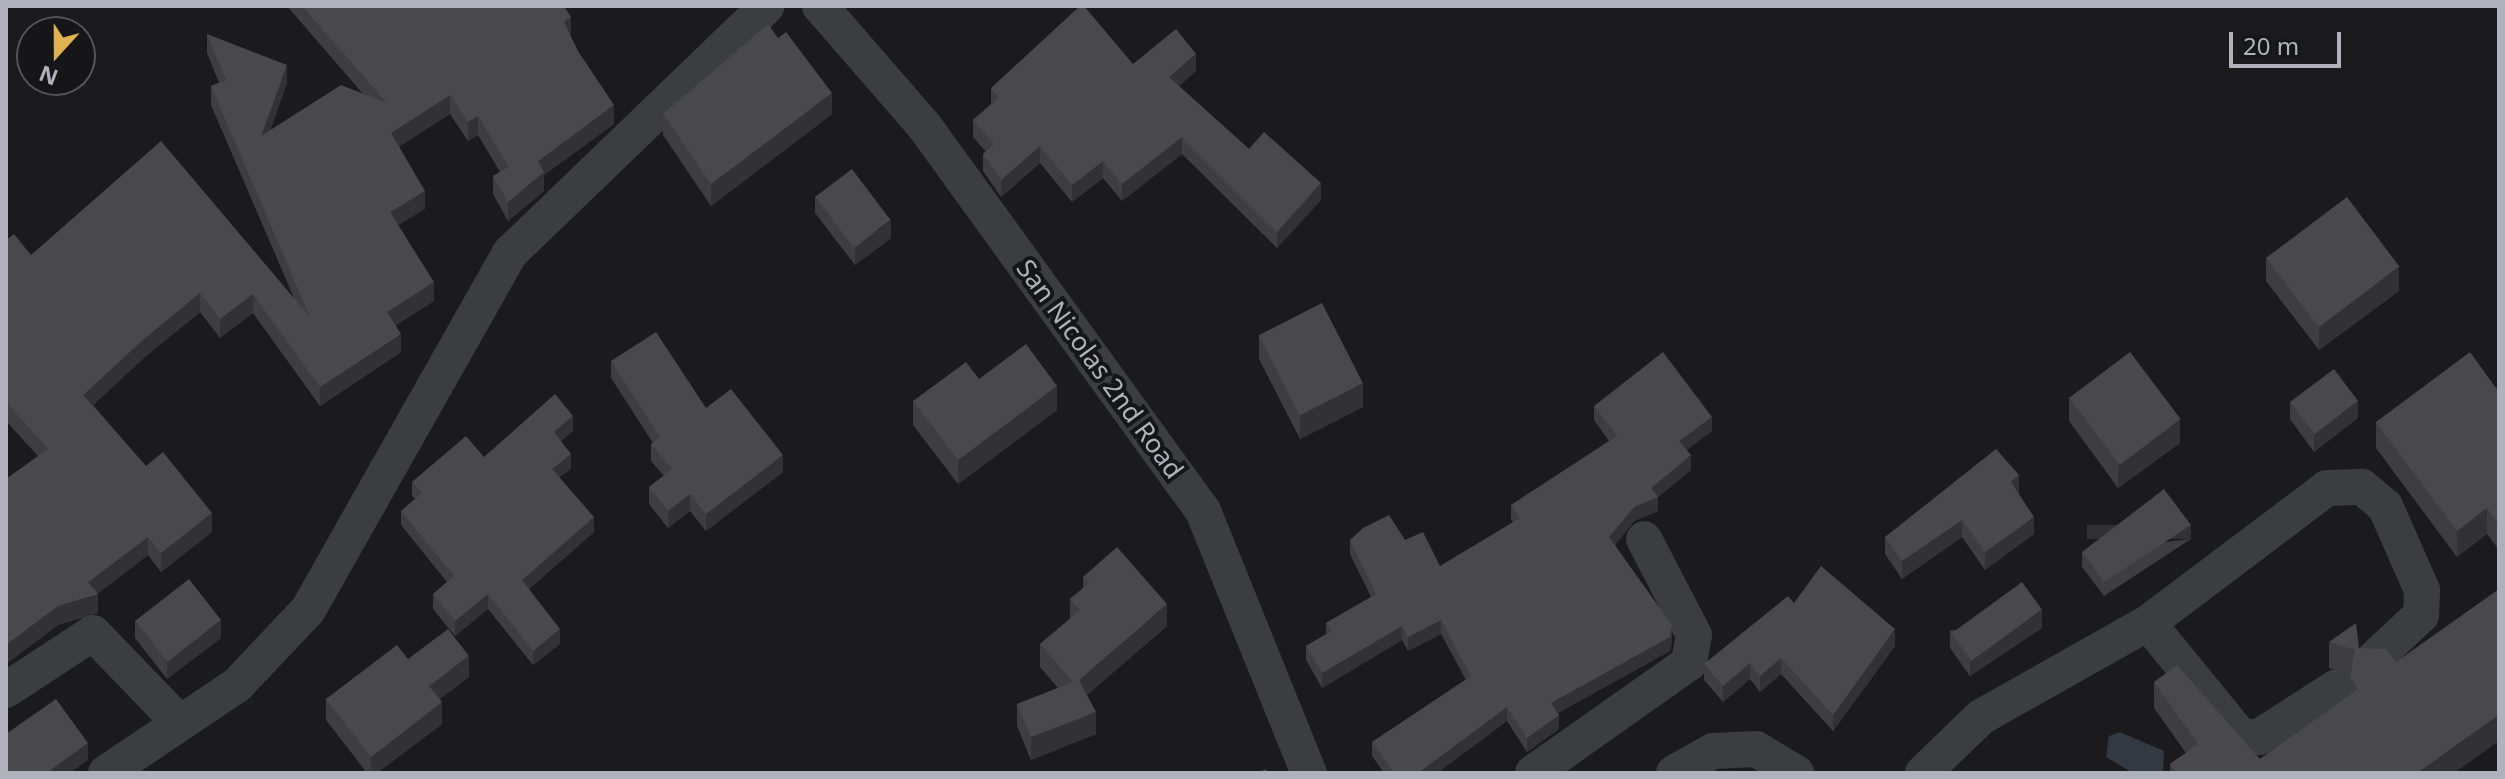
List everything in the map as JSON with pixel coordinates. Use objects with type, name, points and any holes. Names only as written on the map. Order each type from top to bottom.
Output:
[{"type":"street","points":[[106,773],[237,685],[308,610],[510,253],[767,6]]},
{"type":"street","name":"San Nicolas 2nd Road","points":[[820,6],[925,127],[1203,511],[1309,773]]},
{"type":"street","points":[[1937,768],[1981,717],[2148,623],[2327,488],[2362,487],[2385,506],[2422,590],[2421,615],[2374,659]]},
{"type":"street","points":[[1533,773],[1689,663],[1694,635],[1644,539]]},
{"type":"street","points":[[2148,623],[2241,737],[2259,737],[2337,687]]},
{"type":"street","points":[[6,690],[93,633],[180,723]]},
{"type":"street","points":[[1674,773],[1713,751],[1756,749],[1796,773]]},
{"type":"shaded area","points":[[2120,732],[2164,751],[2163,773],[2133,773],[2106,757],[2109,736]]},
{"type":"building","points":[[302,6],[564,6],[571,17],[564,22],[578,51],[614,105],[538,161],[544,172],[508,202],[493,176],[509,167],[478,116],[468,122],[450,95],[391,133],[425,191],[390,212],[434,282],[387,312],[401,334],[320,387],[253,294],[220,319],[200,293],[145,338],[83,395],[146,466],[163,452],[212,513],[161,553],[148,537],[88,582],[98,594],[58,606],[6,645],[6,479],[48,449],[6,402],[6,240],[14,234],[31,255],[161,141],[310,317],[211,86],[226,80],[207,34],[287,65],[261,136],[341,85],[387,103]]},
{"type":"building","points":[[1080,6],[1084,6],[1133,64],[1176,29],[1196,54],[1169,77],[1249,149],[1264,132],[1321,183],[1277,232],[1182,137],[1122,184],[1103,161],[1072,185],[1040,146],[1001,180],[983,154],[994,144],[973,120],[999,98],[991,88]]},
{"type":"building","points":[[768,24],[778,38],[786,32],[832,93],[711,184],[663,114]]},
{"type":"building","points":[[852,169],[891,220],[854,248],[815,197]]},
{"type":"building","points":[[2347,197],[2399,266],[2319,327],[2266,258]]},
{"type":"building","points":[[1322,303],[1363,383],[1300,415],[1259,335]]},
{"type":"building","points":[[656,332],[706,408],[731,389],[783,455],[706,514],[690,494],[668,511],[649,487],[672,469],[651,444],[660,437],[611,361]]},
{"type":"building","points":[[1026,344],[1057,386],[958,460],[913,401],[966,362],[979,379]]},
{"type":"building","points":[[1663,352],[1712,417],[1679,441],[1691,455],[1651,488],[1658,497],[1634,507],[1609,537],[1672,625],[1670,637],[1551,703],[1559,715],[1527,738],[1507,707],[1418,773],[1394,773],[1372,742],[1471,676],[1441,620],[1408,637],[1402,626],[1322,673],[1306,646],[1332,631],[1326,623],[1376,594],[1350,540],[1363,528],[1389,515],[1405,540],[1423,532],[1440,566],[1487,538],[1520,518],[1511,505],[1617,436],[1594,406]]},
{"type":"building","points":[[2130,352],[2181,419],[2120,465],[2069,398]]},
{"type":"building","points":[[2470,352],[2499,392],[2499,524],[2487,508],[2457,531],[2376,422]]},
{"type":"building","points":[[2334,369],[2358,401],[2314,434],[2290,402]]},
{"type":"building","points":[[555,394],[573,416],[554,432],[571,454],[552,469],[594,517],[522,580],[560,629],[533,651],[488,594],[455,621],[433,594],[454,576],[401,511],[422,493],[412,482],[466,436],[484,457]]},
{"type":"building","points":[[1996,449],[2019,475],[2011,482],[2034,517],[1985,552],[1962,520],[1902,561],[1885,537]]},
{"type":"building","points":[[2164,489],[2191,525],[2104,582],[2082,552]]},
{"type":"building","points":[[1117,547],[1167,604],[1079,680],[1096,712],[1031,737],[1017,704],[1073,682],[1040,644],[1080,610],[1070,599],[1089,583],[1083,577]]},
{"type":"building","points":[[1821,566],[1895,629],[1833,715],[1781,658],[1760,676],[1750,663],[1723,686],[1704,664],[1788,596],[1794,603]]},
{"type":"building","points":[[189,579],[221,620],[167,662],[135,621]]},
{"type":"building","points":[[2022,582],[2042,610],[1972,661],[1952,633]]},
{"type":"building","points":[[2499,589],[2499,715],[2417,773],[2177,773],[2170,764],[2198,744],[2154,682],[2177,665],[2260,759],[2358,689],[2350,677],[2355,650],[2329,642],[2356,623],[2359,648],[2386,649],[2396,662]]},
{"type":"building","points":[[448,629],[469,656],[429,686],[442,702],[371,757],[326,699],[397,645],[408,659]]},
{"type":"building","points":[[56,699],[88,743],[47,773],[6,773],[6,734]]}]
